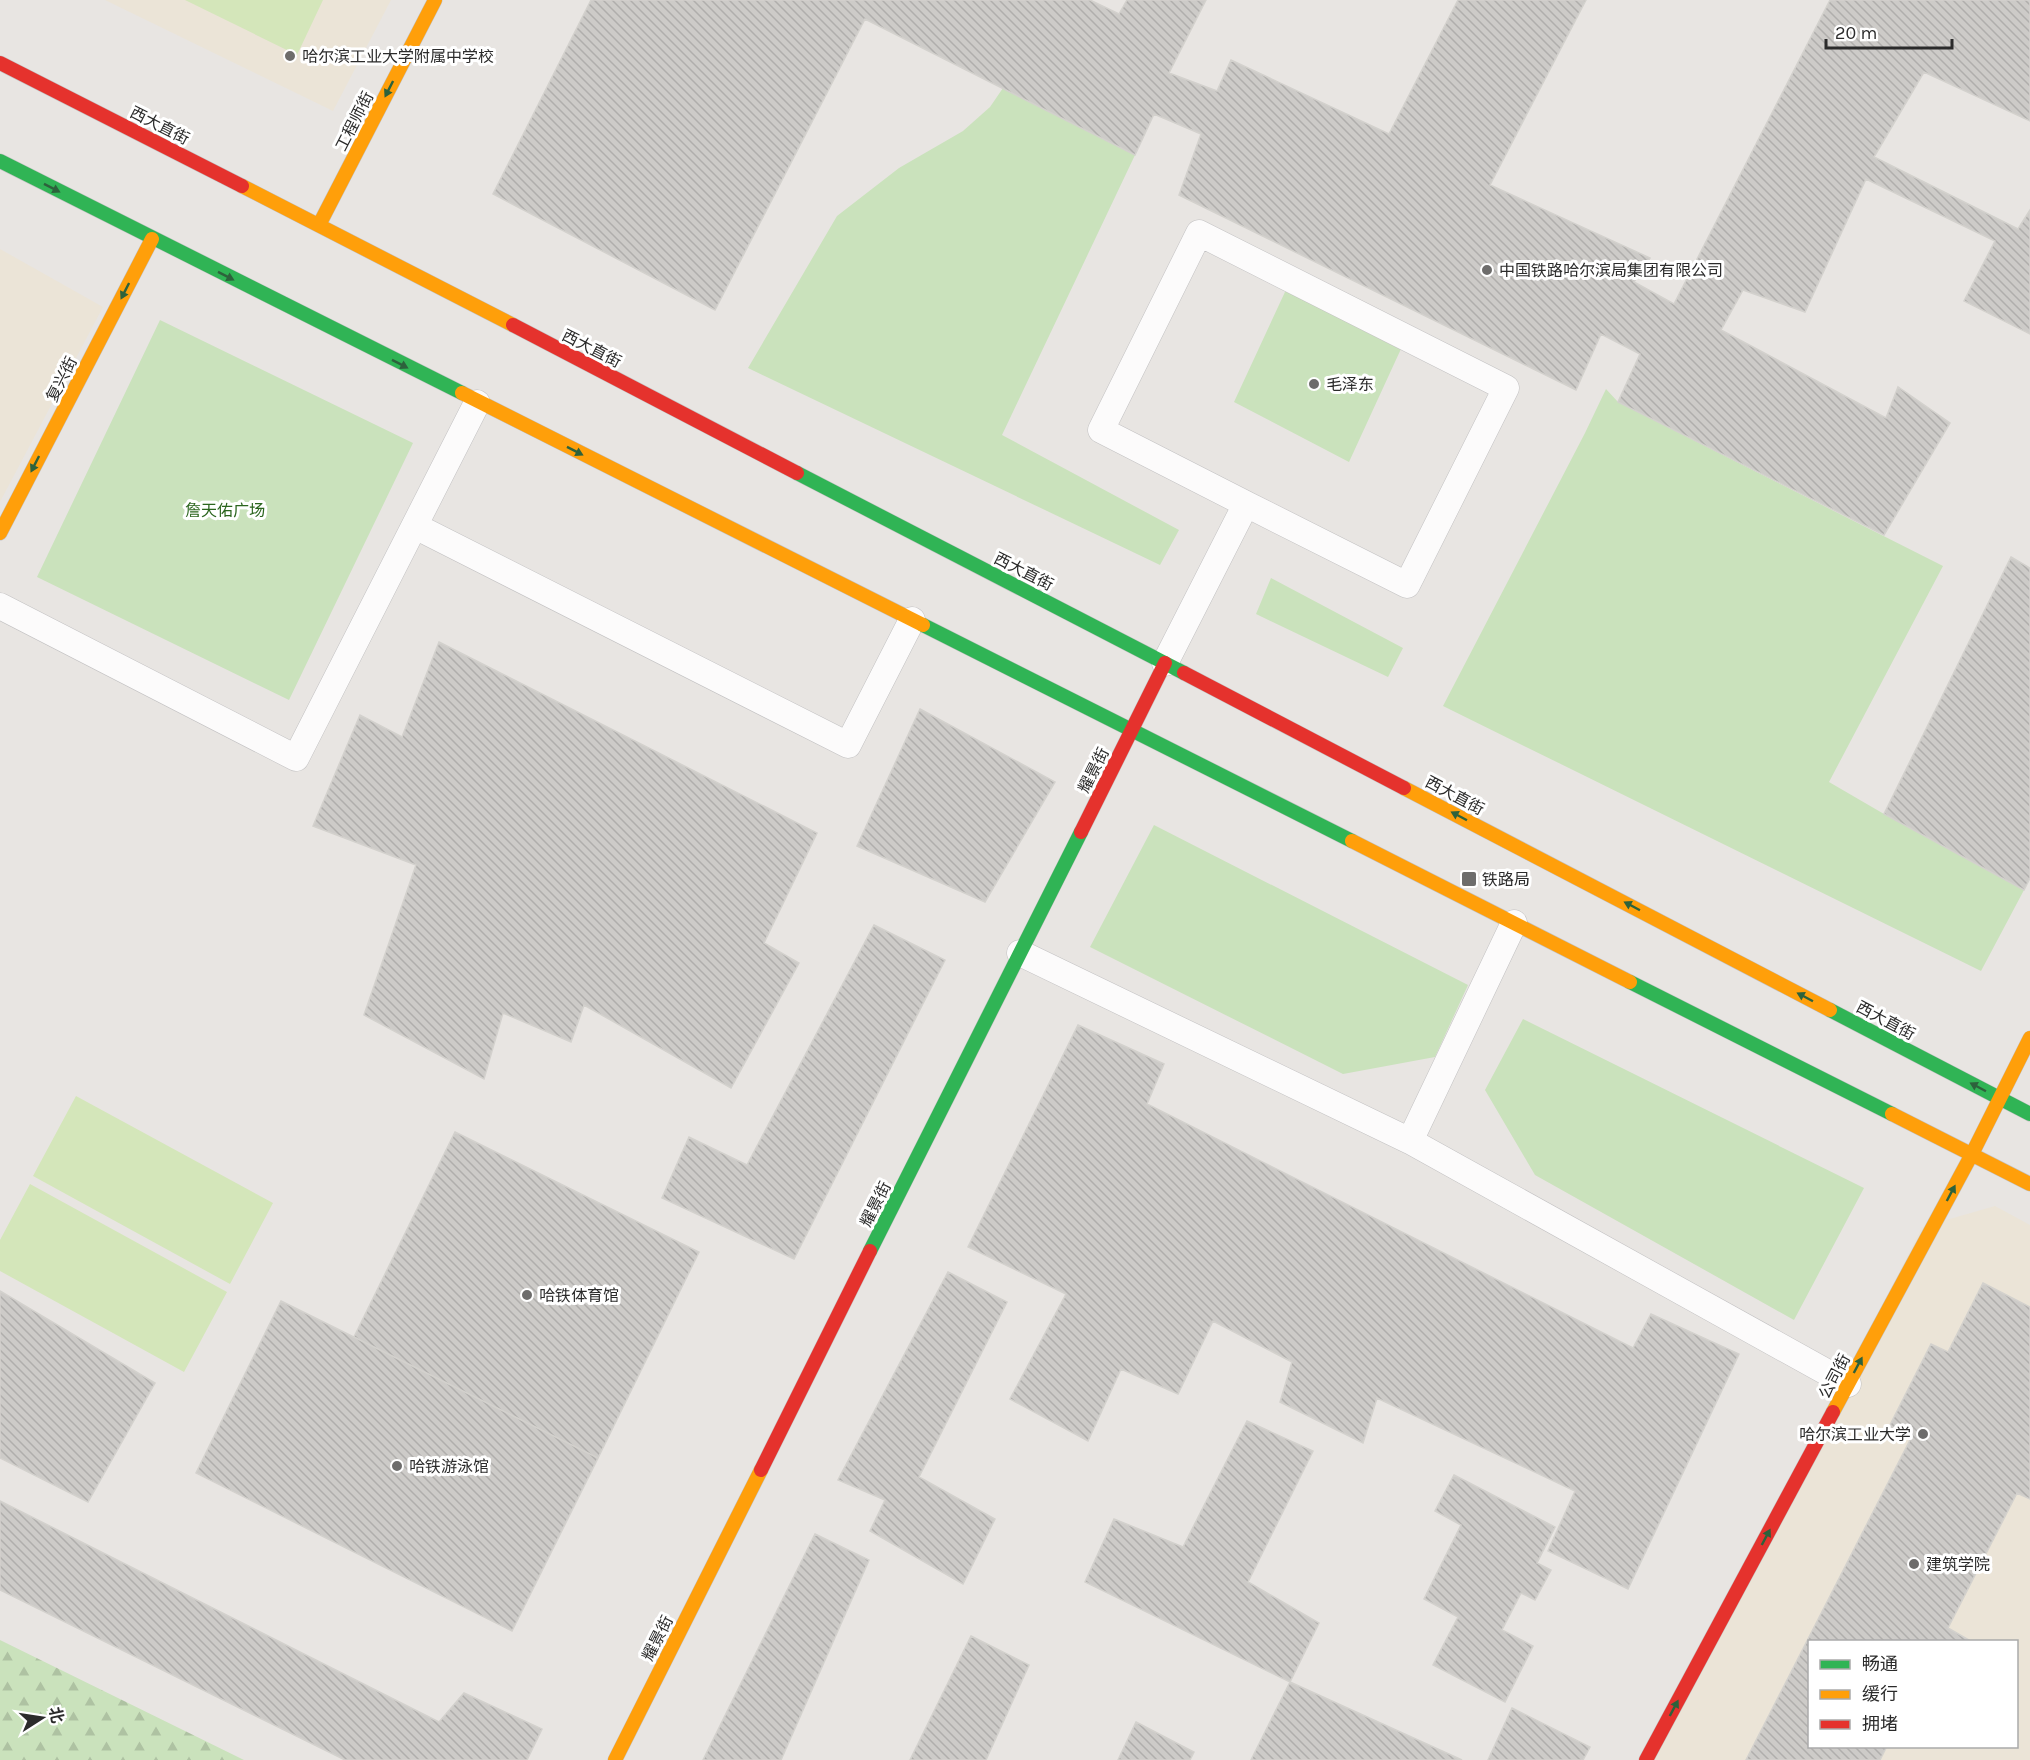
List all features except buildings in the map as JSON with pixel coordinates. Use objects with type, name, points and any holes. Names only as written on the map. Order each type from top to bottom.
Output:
[{"type":"main road","name":"工程师街","points":[[319,225],[435,0]]},
{"type":"main road","name":"西大直街","points":[[0,63],[319,225],[1165,663],[2030,1114]]},
{"type":"main road","points":[[0,161],[2030,1184]]},
{"type":"main road","name":"复兴街","points":[[2,526],[152,239]]},
{"type":"main road","name":"耀景街","points":[[615,1760],[1165,663]]},
{"type":"main road","name":"公司街","points":[[1646,1760],[1972,1154],[2030,1038]]},
{"type":"lane","points":[[1199,233],[1506,388],[1407,585],[1246,504],[1101,430],[1199,233]]},
{"type":"lane","points":[[0,606],[296,758],[477,403]]},
{"type":"lane","points":[[1165,663],[1246,504]]},
{"type":"lane","points":[[414,526],[848,745],[912,620]]},
{"type":"lane","points":[[1410,1141],[1514,923]]},
{"type":"lane","points":[[1020,953],[1410,1141],[1848,1384]]},
{"type":"shaded area","name":"哈尔滨工业大学附属中学校","points":[[105,0],[391,0],[333,111]]},
{"type":"shaded area","points":[[0,249],[103,307],[0,502]]},
{"type":"shaded area","name":"哈尔滨工业大学","points":[[1995,1206],[2030,1225],[2030,1760],[1651,1760],[1922,1227]]},
{"type":"green space","points":[[185,0],[323,0],[297,55]]},
{"type":"green space","points":[[1003,88],[1135,155],[1002,435],[1179,530],[1160,565],[748,368],[837,216],[899,168],[963,131],[990,107]]},
{"type":"green space","points":[[1291,279],[1406,338],[1349,462],[1234,402]]},
{"type":"green space","name":"詹天佑广场","points":[[160,320],[413,443],[289,700],[37,577]]},
{"type":"green space","points":[[1606,389],[1618,402],[1943,566],[1829,782],[2024,890],[1981,971],[1443,706]]},
{"type":"green space","points":[[1271,578],[1403,648],[1388,677],[1256,614]]},
{"type":"green space","points":[[1154,825],[1468,985],[1435,1057],[1343,1074],[1090,947]]},
{"type":"green space","points":[[1523,1019],[1864,1188],[1794,1320],[1535,1175],[1485,1090]]},
{"type":"green space","points":[[76,1096],[273,1203],[230,1284],[33,1176]]},
{"type":"green space","points":[[30,1184],[227,1292],[184,1372],[0,1271],[0,1240]]},
{"type":"green space","points":[[0,1640],[244,1760],[0,1760]]},
{"type":"traffic: fast","points":[[0,161],[462,393]]},
{"type":"traffic: fast","points":[[797,473],[1184,673]]},
{"type":"traffic: fast","points":[[923,625],[1352,841]]},
{"type":"traffic: fast","points":[[870,1251],[1081,832]]},
{"type":"traffic: fast","points":[[1630,982],[1892,1114]]},
{"type":"traffic: fast","points":[[1830,1010],[2030,1114]]},
{"type":"traffic: slow","points":[[319,225],[435,0]]},
{"type":"traffic: slow","points":[[242,186],[513,325]]},
{"type":"traffic: slow","points":[[0,533],[152,239]]},
{"type":"traffic: slow","points":[[462,393],[923,625]]},
{"type":"traffic: slow","points":[[1404,788],[1830,1010]]},
{"type":"traffic: slow","points":[[1352,841],[1630,982]]},
{"type":"traffic: slow","points":[[1833,1412],[1972,1154],[2030,1038]]},
{"type":"traffic: slow","points":[[1892,1114],[2030,1184]]},
{"type":"traffic: slow","points":[[615,1760],[761,1470]]},
{"type":"traffic: jam","points":[[0,63],[242,186]]},
{"type":"traffic: jam","points":[[513,325],[797,473]]},
{"type":"traffic: jam","points":[[1081,832],[1165,663]]},
{"type":"traffic: jam","points":[[1184,673],[1404,788]]},
{"type":"traffic: jam","points":[[761,1470],[870,1251]]},
{"type":"traffic: jam","points":[[1646,1760],[1833,1412]]},
{"type":"place","name":"哈尔滨工业大学附属中学校","points":[[290,56]]},
{"type":"place","name":"中国铁路哈尔滨局集团有限公司","points":[[1487,270]]},
{"type":"place","name":"毛泽东","points":[[1314,384]]},
{"type":"place","name":"铁路局","points":[[1469,879]]},
{"type":"place","name":"哈铁体育馆","points":[[527,1295]]},
{"type":"place","name":"哈尔滨工业大学","points":[[1923,1434]]},
{"type":"place","name":"哈铁游泳馆","points":[[397,1466]]},
{"type":"place","name":"建筑学院","points":[[1914,1564]]}]
